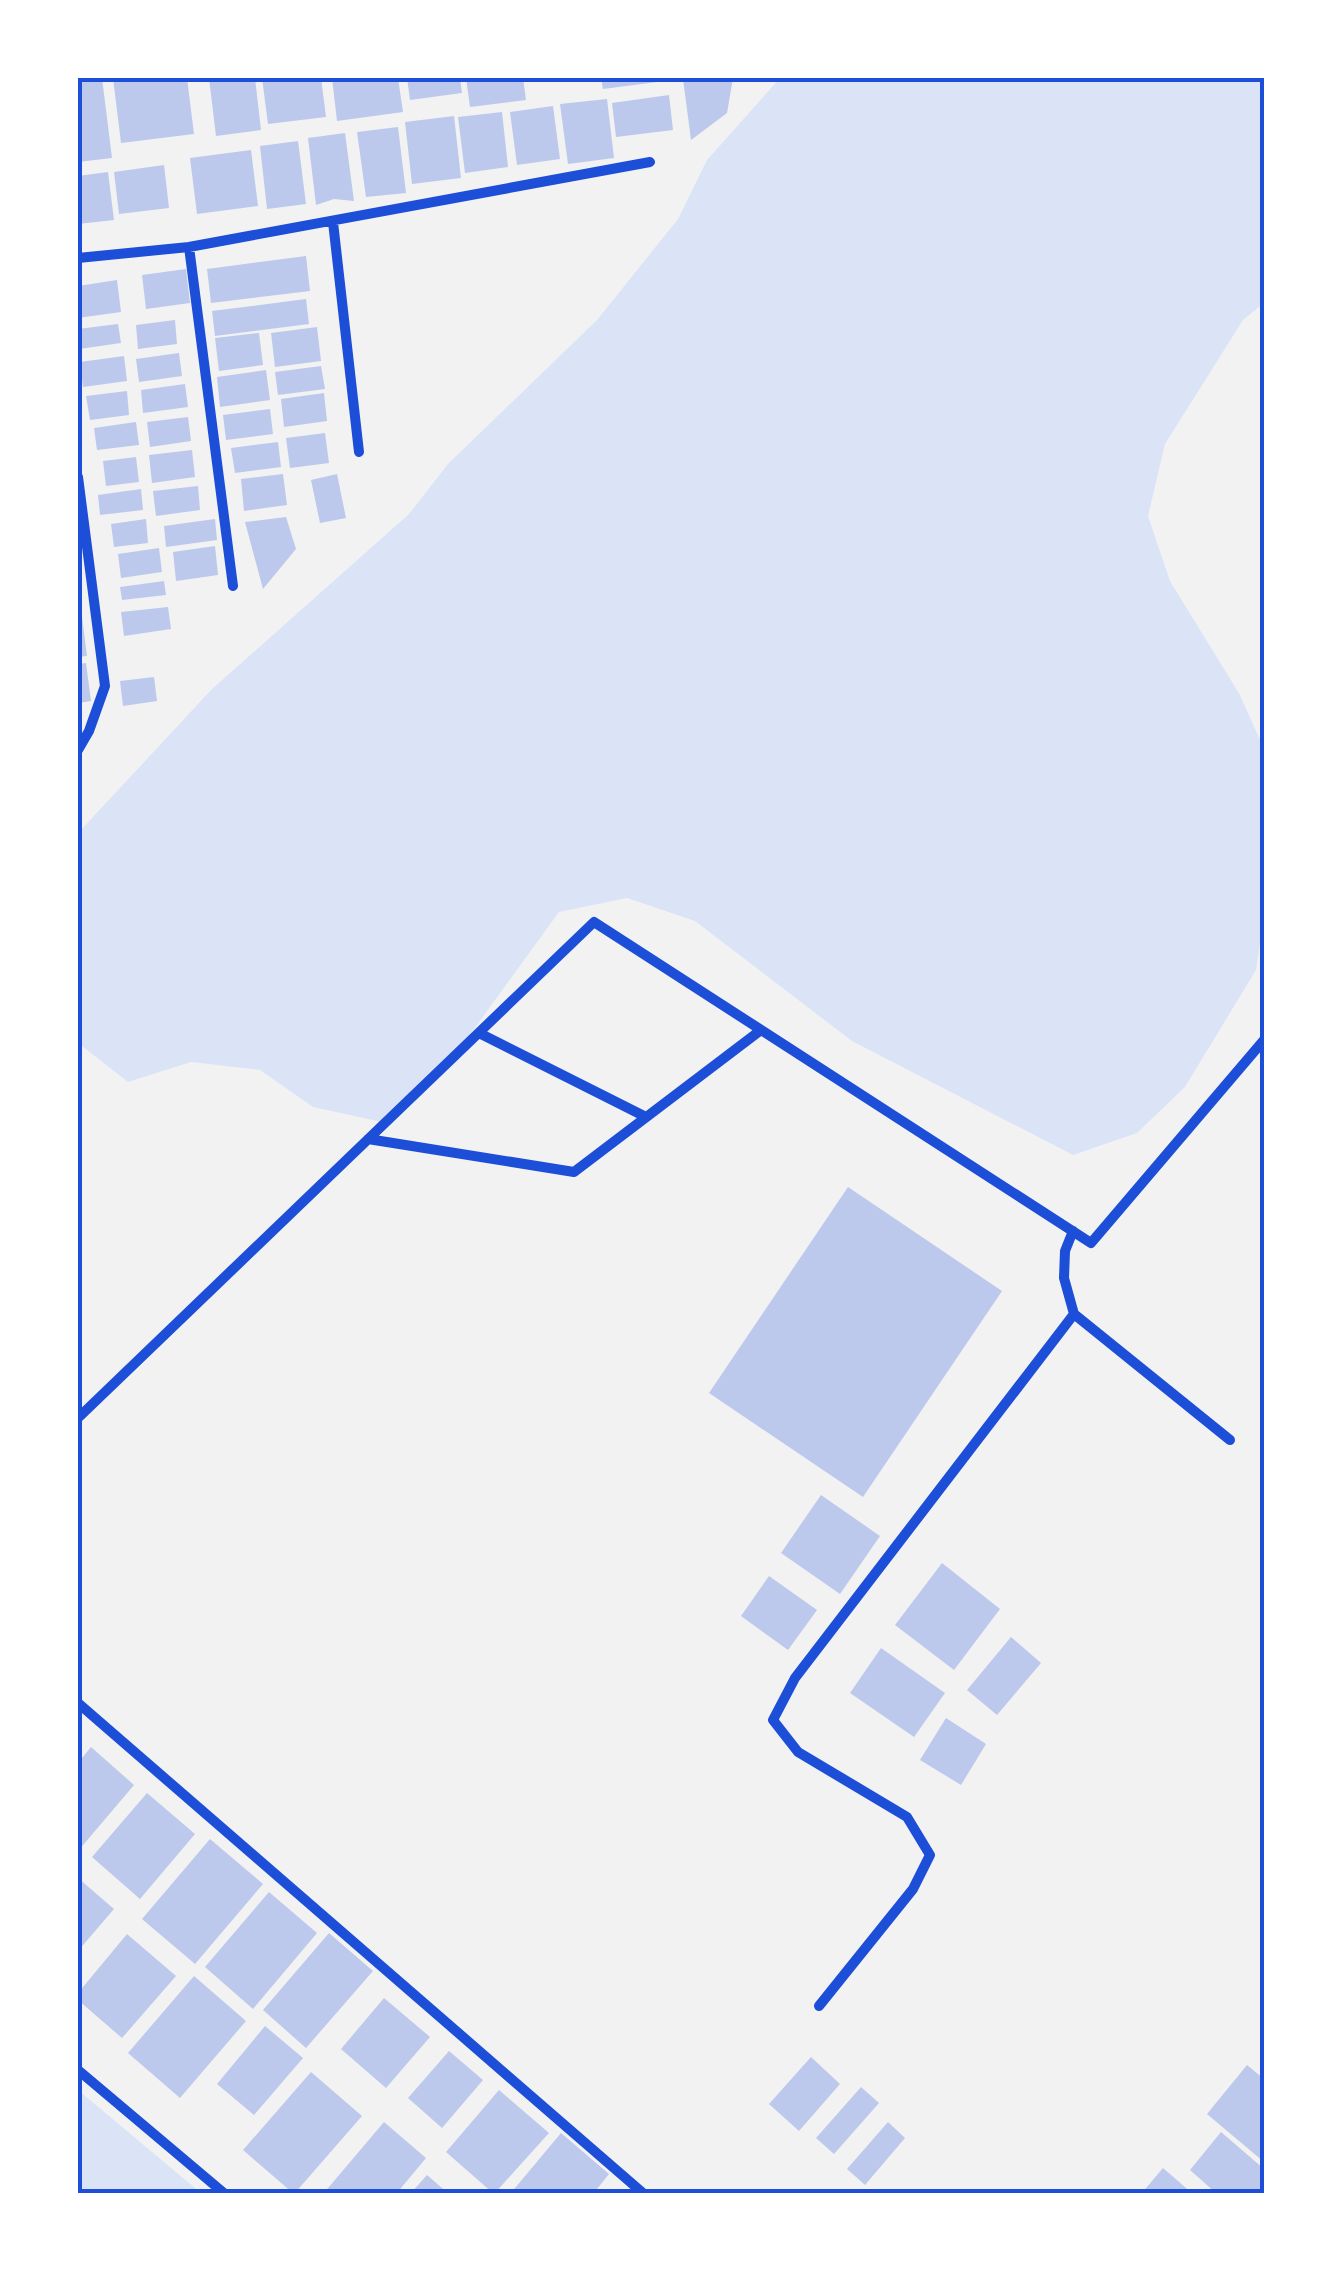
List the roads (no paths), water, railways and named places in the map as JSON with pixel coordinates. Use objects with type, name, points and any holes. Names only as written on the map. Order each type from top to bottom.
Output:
[{"type":"street","points":[[78,258],[189,247],[650,162]]},
{"type":"street","points":[[333,222],[359,452]]},
{"type":"street","points":[[189,247],[232,586]]},
{"type":"street","points":[[78,478],[105,686],[78,750]]},
{"type":"street","points":[[78,1418],[594,922],[1091,1243],[1264,1040]]},
{"type":"street","points":[[368,1139],[574,1172],[762,1030]]},
{"type":"street","points":[[479,1032],[644,1116]]},
{"type":"street","points":[[1074,1231],[1065,1251],[1064,1278],[1074,1314],[1230,1440]]},
{"type":"street","points":[[818,2006],[913,1889],[930,1854],[908,1817],[798,1752],[772,1720],[795,1678],[1074,1314]]},
{"type":"street","points":[[78,1703],[644,2194]]},
{"type":"street","points":[[78,2070],[225,2194]]}]
